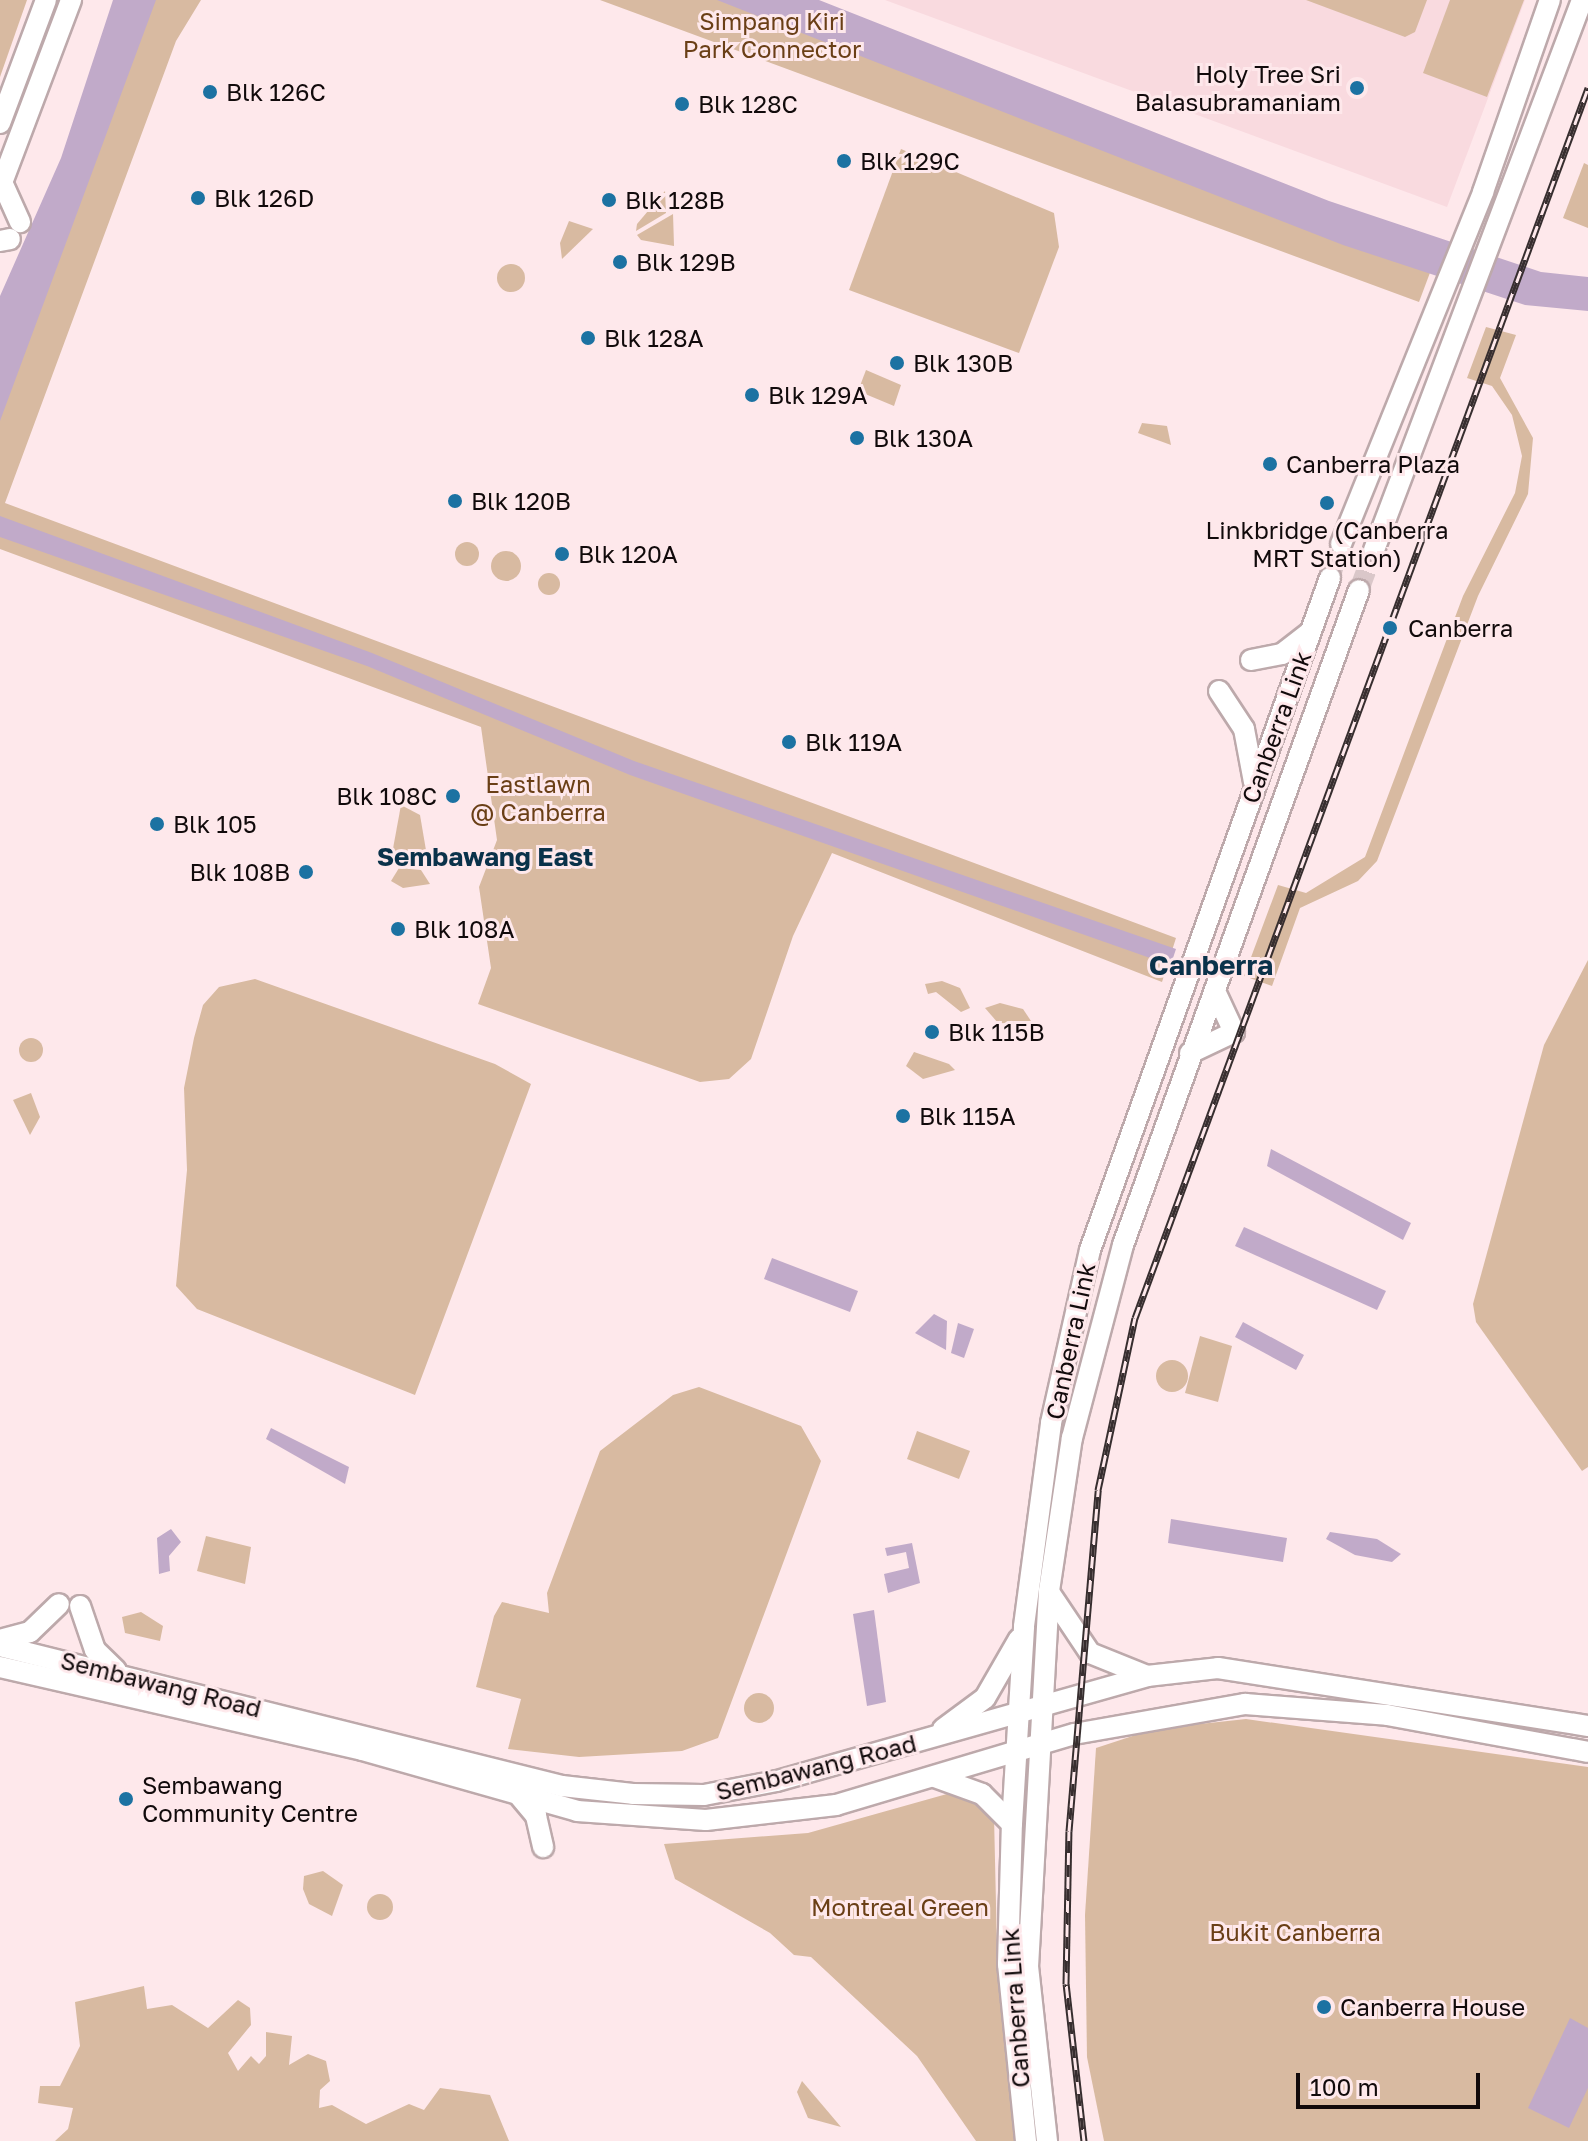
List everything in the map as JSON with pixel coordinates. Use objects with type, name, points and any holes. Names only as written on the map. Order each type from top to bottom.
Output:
[{"type":"main road","points":[[0,123],[46,0]]},
{"type":"main road","points":[[10,234],[1,185],[71,0]]},
{"type":"main road","points":[[1341,544],[1483,192],[1550,0]]},
{"type":"main road","points":[[1374,550],[1466,320],[1582,0]]},
{"type":"main road","name":"Canberra Link","points":[[1026,2141],[1008,1964],[1012,1824],[1019,1750],[1024,1626],[1051,1423],[1078,1293],[1330,578]]},
{"type":"main road","name":"Canberra Link","points":[[1047,2141],[1028,1967],[1035,1777],[1043,1703],[1049,1591],[1072,1438],[1123,1245],[1359,590]]},
{"type":"main road","points":[[1251,660],[1282,654],[1310,632]]},
{"type":"main road","points":[[1219,691],[1244,729],[1255,786]]},
{"type":"main road","points":[[1190,1053],[1234,1032],[1215,991]]},
{"type":"main road","points":[[1049,1591],[1090,1653],[1147,1676]]},
{"type":"main road","points":[[0,1640],[30,1632],[70,1605],[95,1650],[120,1672]]},
{"type":"main road","points":[[931,1739],[985,1698],[1024,1626]]},
{"type":"main road","name":"Sembawang Road","points":[[0,1646],[120,1672],[583,1789],[704,1795],[821,1771],[1043,1703],[1147,1676],[1247,1668],[1588,1726]]},
{"type":"main road","name":"Sembawang Road","points":[[0,1667],[517,1793],[577,1811],[706,1820],[836,1805],[1074,1734],[1245,1704],[1387,1715],[1588,1752]]},
{"type":"main road","points":[[1245,1704],[1240,1681],[1247,1668]]},
{"type":"main road","points":[[1035,1777],[1074,1734]]},
{"type":"main road","points":[[821,1771],[846,1779],[836,1805]]},
{"type":"main road","points":[[934,1776],[982,1794],[1012,1824]]},
{"type":"main road","points":[[517,1793],[536,1816],[543,1847]]},
{"type":"shaded area","points":[[113,0],[156,0],[0,421],[0,296],[61,158]]},
{"type":"shaded area","points":[[717,0],[819,0],[1329,201],[1541,272],[1588,277],[1588,311],[1525,305],[1343,245]]},
{"type":"shaded area","points":[[885,0],[1525,0],[1447,207]]},
{"type":"shaded area","points":[[0,516],[372,653],[634,761],[1176,949],[1173,958],[1170,965],[630,775],[367,666],[0,537]]},
{"type":"shaded area","points":[[1271,1149],[1411,1223],[1403,1240],[1267,1166]]},
{"type":"shaded area","points":[[1244,1227],[1386,1291],[1377,1310],[1235,1246]]},
{"type":"shaded area","points":[[772,1258],[858,1291],[850,1312],[764,1279]]},
{"type":"shaded area","points":[[934,1314],[947,1321],[946,1350],[915,1333]]},
{"type":"shaded area","points":[[1243,1322],[1304,1355],[1296,1370],[1235,1337]]},
{"type":"shaded area","points":[[958,1323],[974,1329],[964,1358],[951,1353]]},
{"type":"shaded area","points":[[271,1428],[349,1467],[345,1484],[266,1439]]},
{"type":"shaded area","points":[[1171,1519],[1287,1538],[1283,1562],[1168,1543]]},
{"type":"shaded area","points":[[171,1529],[181,1542],[169,1556],[170,1571],[159,1574],[157,1538]]},
{"type":"shaded area","points":[[1330,1532],[1377,1539],[1401,1554],[1392,1562],[1355,1555],[1326,1539]]},
{"type":"shaded area","points":[[912,1543],[920,1583],[888,1593],[884,1574],[909,1568],[906,1552],[887,1556],[885,1548]]},
{"type":"shaded area","points":[[874,1610],[886,1702],[867,1706],[853,1614]]},
{"type":"shaded area","points":[[1570,2018],[1588,2028],[1588,2088],[1569,2128],[1528,2108]]},
{"type":"green space","points":[[0,0],[27,0],[0,77]]},
{"type":"green space","name":"Eastlawn @ Canberra","points":[[119,0],[201,0],[176,41],[5,503],[1176,938],[1162,982],[832,853],[793,936],[751,1059],[729,1079],[700,1082],[478,1004],[491,968],[479,887],[497,840],[481,727],[0,549],[0,342]]},
{"type":"green space","name":"Simpang Kiri Park Connector","points":[[600,0],[754,0],[1437,254],[1419,302]]},
{"type":"green space","points":[[1306,0],[1427,0],[1415,32],[1405,37]]},
{"type":"green space","points":[[1450,0],[1524,0],[1487,97],[1423,73]]},
{"type":"green space","points":[[901,149],[1054,213],[1059,247],[1019,353],[849,290]]},
{"type":"green space","points":[[1584,163],[1588,165],[1588,228],[1563,218]]},
{"type":"green space","points":[[665,191],[666,213],[636,231],[637,224]]},
{"type":"green space","points":[[673,214],[674,246],[641,240],[637,235]]},
{"type":"green space","points":[[569,221],[593,229],[562,259],[560,243]]},
{"type":"green space","points":[[511,264],[521,268],[525,278],[521,288],[511,292],[501,288],[497,278],[501,268]]},
{"type":"green space","points":[[1486,327],[1516,335],[1500,378],[1533,438],[1528,494],[1478,596],[1377,861],[1358,881],[1300,908],[1272,986],[1244,976],[1278,885],[1306,893],[1365,857],[1463,596],[1515,493],[1522,456],[1512,415],[1492,386],[1467,378]]},
{"type":"green space","points":[[866,370],[901,385],[894,406],[858,391]]},
{"type":"green space","points":[[1142,423],[1167,426],[1171,445],[1138,433]]},
{"type":"green space","points":[[467,542],[476,545],[479,554],[476,563],[467,566],[458,563],[455,554],[458,545]]},
{"type":"green space","points":[[506,551],[517,555],[521,566],[517,577],[506,581],[495,577],[491,566],[495,555]]},
{"type":"green space","points":[[545,573],[553,573],[560,584],[553,595],[545,595],[538,588],[538,580]]},
{"type":"green space","points":[[401,805],[420,815],[428,862],[392,854]]},
{"type":"green space","points":[[399,868],[421,870],[430,884],[403,888],[391,881]]},
{"type":"green space","points":[[1588,960],[1588,1467],[1582,1471],[1476,1322],[1473,1304],[1544,1045]]},
{"type":"green space","points":[[255,979],[495,1064],[531,1084],[415,1395],[197,1309],[176,1286],[187,1170],[184,1088],[194,1038],[203,1005],[219,987]]},
{"type":"green space","points":[[942,981],[960,988],[970,1008],[961,1012],[936,992],[928,994],[925,984]]},
{"type":"green space","points":[[1000,1003],[1023,1009],[1033,1024],[998,1023],[985,1008]]},
{"type":"green space","points":[[31,1038],[40,1041],[43,1050],[40,1059],[31,1062],[22,1059],[19,1050],[22,1041]]},
{"type":"green space","points":[[914,1052],[949,1064],[955,1070],[923,1079],[906,1066]]},
{"type":"green space","points":[[31,1093],[40,1117],[30,1135],[13,1100]]},
{"type":"green space","points":[[1200,1336],[1232,1346],[1218,1402],[1185,1393]]},
{"type":"green space","points":[[1172,1360],[1183,1365],[1188,1376],[1183,1387],[1172,1392],[1161,1387],[1156,1376],[1161,1365]]},
{"type":"green space","points":[[699,1387],[801,1426],[821,1461],[718,1738],[682,1751],[579,1757],[508,1749],[521,1699],[476,1687],[494,1616],[502,1602],[549,1613],[547,1593],[600,1451],[673,1395]]},
{"type":"green space","points":[[917,1431],[970,1451],[959,1479],[907,1459]]},
{"type":"green space","points":[[206,1536],[251,1547],[245,1584],[197,1571]]},
{"type":"green space","points":[[141,1612],[163,1626],[160,1641],[125,1633],[122,1617]]},
{"type":"green space","points":[[759,1693],[770,1697],[774,1708],[770,1719],[759,1723],[748,1719],[744,1708],[748,1697]]},
{"type":"green space","name":"Bukit Canberra","points":[[1246,1719],[1588,1767],[1588,2141],[1104,2141],[1087,2057],[1085,1915],[1096,1748],[1154,1729]]},
{"type":"green space","name":"Montreal Green","points":[[954,1792],[994,1816],[997,1948],[1017,2141],[976,2141],[917,2056],[811,1957],[794,1955],[770,1933],[675,1879],[664,1844],[808,1833]]},
{"type":"green space","points":[[323,1871],[343,1885],[332,1916],[309,1904],[303,1889],[304,1876]]},
{"type":"green space","points":[[380,1894],[389,1898],[393,1907],[389,1916],[380,1920],[371,1916],[367,1907],[371,1898]]},
{"type":"green space","points":[[144,1986],[147,2009],[172,2005],[208,2028],[238,2000],[250,2008],[251,2025],[228,2053],[238,2071],[251,2056],[259,2064],[266,2056],[266,2032],[292,2036],[289,2065],[308,2054],[326,2061],[330,2081],[320,2090],[319,2108],[332,2105],[366,2124],[409,2104],[424,2110],[440,2088],[490,2095],[509,2141],[55,2141],[68,2129],[73,2108],[38,2103],[40,2086],[60,2086],[80,2046],[75,2002]]},
{"type":"green space","points":[[802,2081],[841,2127],[808,2118],[797,2092]]},
{"type":"tunnel","points":[[1330,578],[1341,544]]},
{"type":"tunnel","points":[[1359,590],[1374,550]]},
{"type":"railway","points":[[1084,2141],[1066,1984],[1069,1831],[1098,1490],[1135,1318],[1588,88]]},
{"type":"place","name":"Holy Tree Sri Balasubramaniam","points":[[1357,88]]},
{"type":"place","name":"Blk 126C","points":[[210,92]]},
{"type":"place","name":"Blk 128C","points":[[682,104]]},
{"type":"place","name":"Blk 129C","points":[[844,161]]},
{"type":"place","name":"Blk 126D","points":[[198,198]]},
{"type":"place","name":"Blk 128B","points":[[609,200]]},
{"type":"place","name":"Blk 129B","points":[[620,262]]},
{"type":"place","name":"Blk 128A","points":[[588,338]]},
{"type":"place","name":"Blk 130B","points":[[897,363]]},
{"type":"place","name":"Blk 129A","points":[[752,395]]},
{"type":"place","name":"Blk 130A","points":[[857,438]]},
{"type":"place","name":"Canberra Plaza","points":[[1270,464]]},
{"type":"place","name":"Blk 120B","points":[[455,501]]},
{"type":"place","name":"Linkbridge (Canberra MRT Station)","points":[[1327,503]]},
{"type":"place","name":"Blk 120A","points":[[562,554]]},
{"type":"place","name":"Canberra","points":[[1390,628]]},
{"type":"place","name":"Blk 119A","points":[[789,742]]},
{"type":"place","name":"Blk 108C","points":[[453,796]]},
{"type":"place","name":"Blk 105","points":[[157,824]]},
{"type":"place","name":"Blk 108B","points":[[306,872]]},
{"type":"place","name":"Blk 108A","points":[[398,929]]},
{"type":"place","name":"Blk 115B","points":[[932,1032]]},
{"type":"place","name":"Blk 115A","points":[[903,1116]]},
{"type":"place","name":"Sembawang Community Centre","points":[[126,1799]]},
{"type":"place","name":"Canberra House","points":[[1324,2007]]},
{"type":"district","name":"Sembawang East","points":[[485,857]]},
{"type":"district","name":"Canberra","points":[[1211,965]]}]
